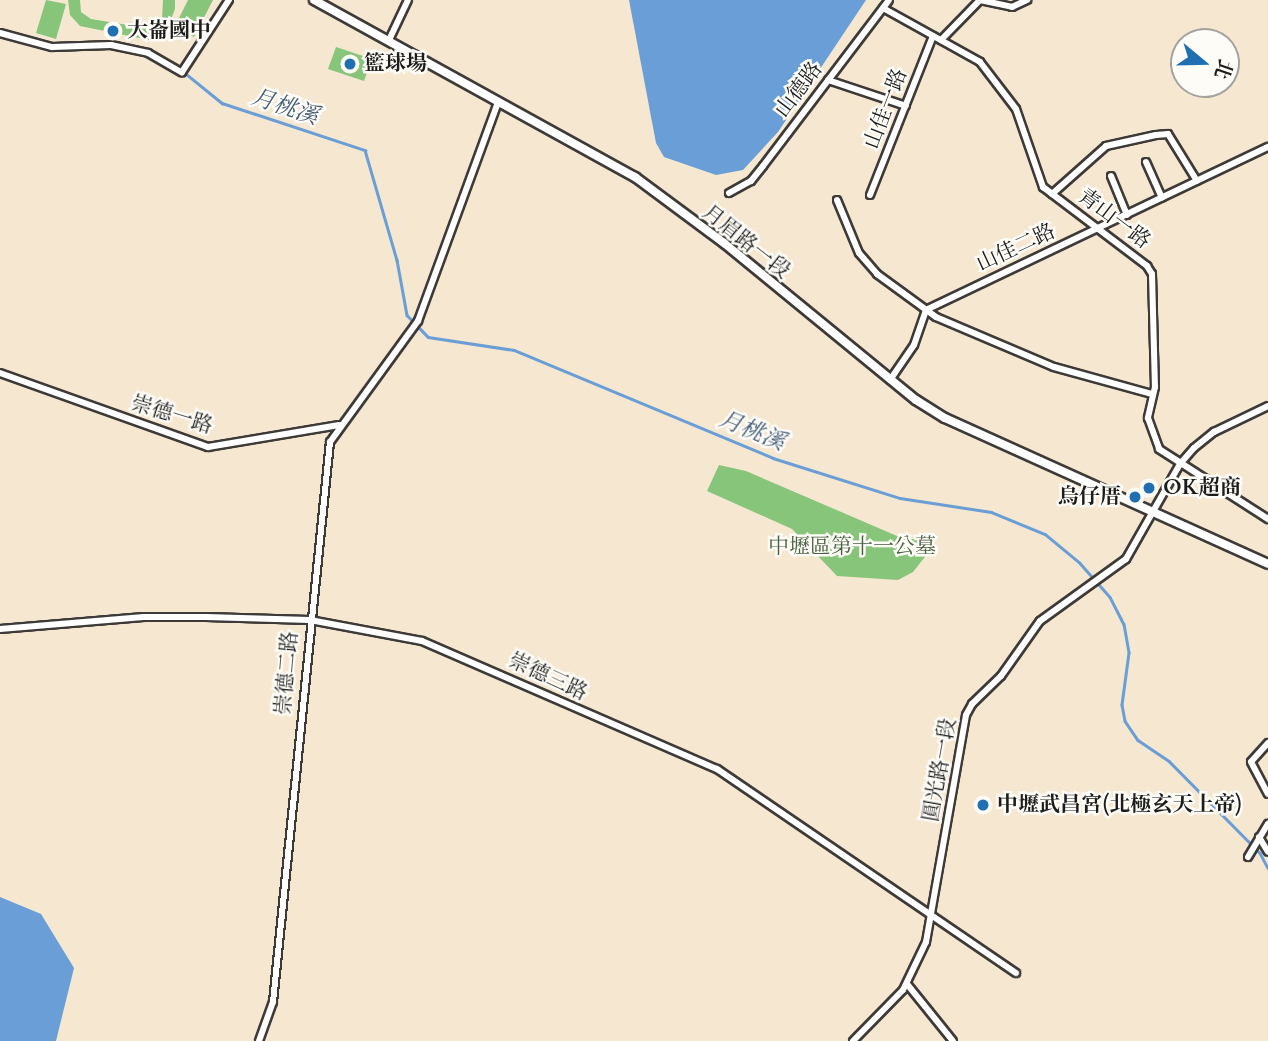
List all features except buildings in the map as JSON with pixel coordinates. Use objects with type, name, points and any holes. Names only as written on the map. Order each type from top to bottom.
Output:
[{"type":"street","points":[[0,33],[52,47],[111,45],[148,53],[182,72],[229,0]]},
{"type":"street","name":"月眉路一段","points":[[314,0],[635,177],[724,243],[890,380],[945,418],[1268,564]]},
{"type":"street","points":[[389,40],[408,0]]},
{"type":"street","name":"山德路","points":[[729,193],[751,180],[889,0]]},
{"type":"street","points":[[941,40],[980,0],[1012,7],[1027,0]]},
{"type":"street","name":"青山一路","points":[[883,8],[979,62],[1010,97],[1042,187],[1141,260],[1152,274],[1153,394],[1147,418],[1159,449],[1268,519]]},
{"type":"street","name":"山佳一路","points":[[870,195],[933,36]]},
{"type":"street","points":[[828,80],[906,106]]},
{"type":"street","name":"崇德二路","points":[[259,1041],[272,1002],[329,448],[339,425],[418,321],[498,102]]},
{"type":"street","points":[[1052,194],[1106,145],[1156,135],[1168,134],[1197,181]]},
{"type":"street","name":"山佳二路","points":[[926,310],[1268,147]]},
{"type":"street","points":[[1146,162],[1162,198]]},
{"type":"street","points":[[1111,176],[1127,215]]},
{"type":"street","points":[[837,200],[859,253],[877,274],[926,310],[1054,368],[1153,394]]},
{"type":"street","points":[[890,380],[919,336],[926,310]]},
{"type":"street","name":"崇德一路","points":[[0,373],[208,447],[339,425]]},
{"type":"street","name":"圓光路一段","points":[[853,1041],[907,984],[926,942],[966,715],[1001,676],[1040,621],[1126,559],[1180,464],[1214,432],[1268,406]]},
{"type":"street","name":"崇德三路","points":[[0,629],[144,617],[310,620],[422,641],[717,769],[931,912],[1016,973]]},
{"type":"street","points":[[1268,743],[1251,762],[1268,794]]},
{"type":"street","points":[[1248,857],[1256,839],[1268,824]]},
{"type":"street","points":[[1256,839],[1268,852]]},
{"type":"street","points":[[907,984],[953,1041]]},
{"type":"green space","points":[[46,0],[66,4],[56,39],[36,33]]},
{"type":"green space","points":[[68,0],[80,0],[81,12],[91,19],[146,28],[162,20],[163,0],[175,0],[175,9],[166,32],[149,40],[80,26],[70,15]]},
{"type":"green space","points":[[188,0],[213,0],[194,37],[174,28]]},
{"type":"green space","name":"籃球場","points":[[336,47],[372,59],[364,81],[328,69]]},
{"type":"green space","name":"中壢區第十一公墓","points":[[719,465],[746,471],[904,539],[924,539],[932,548],[913,572],[898,580],[837,576],[792,529],[707,491]]},
{"type":"water","points":[[629,0],[866,0],[778,132],[743,170],[716,175],[664,157],[656,143]]},
{"type":"water","points":[[0,897],[41,914],[74,968],[56,1041],[0,1041]]},
{"type":"waterway","name":"月桃溪","points":[[185,73],[222,103],[365,150],[397,260],[407,315],[428,337],[514,350],[773,458],[900,498],[991,512],[1045,534],[1080,563],[1110,597],[1124,624],[1129,653],[1122,705],[1125,721],[1138,740],[1169,761],[1260,853],[1268,868]]},
{"type":"place","name":"大崙國中","points":[[113,31]]},
{"type":"place","name":"籃球場","points":[[350,64]]},
{"type":"place","name":"OK超商","points":[[1149,488]]},
{"type":"place","name":"烏仔厝","points":[[1135,497]]},
{"type":"place","name":"中壢武昌宮(北極玄天上帝)","points":[[983,805]]}]
